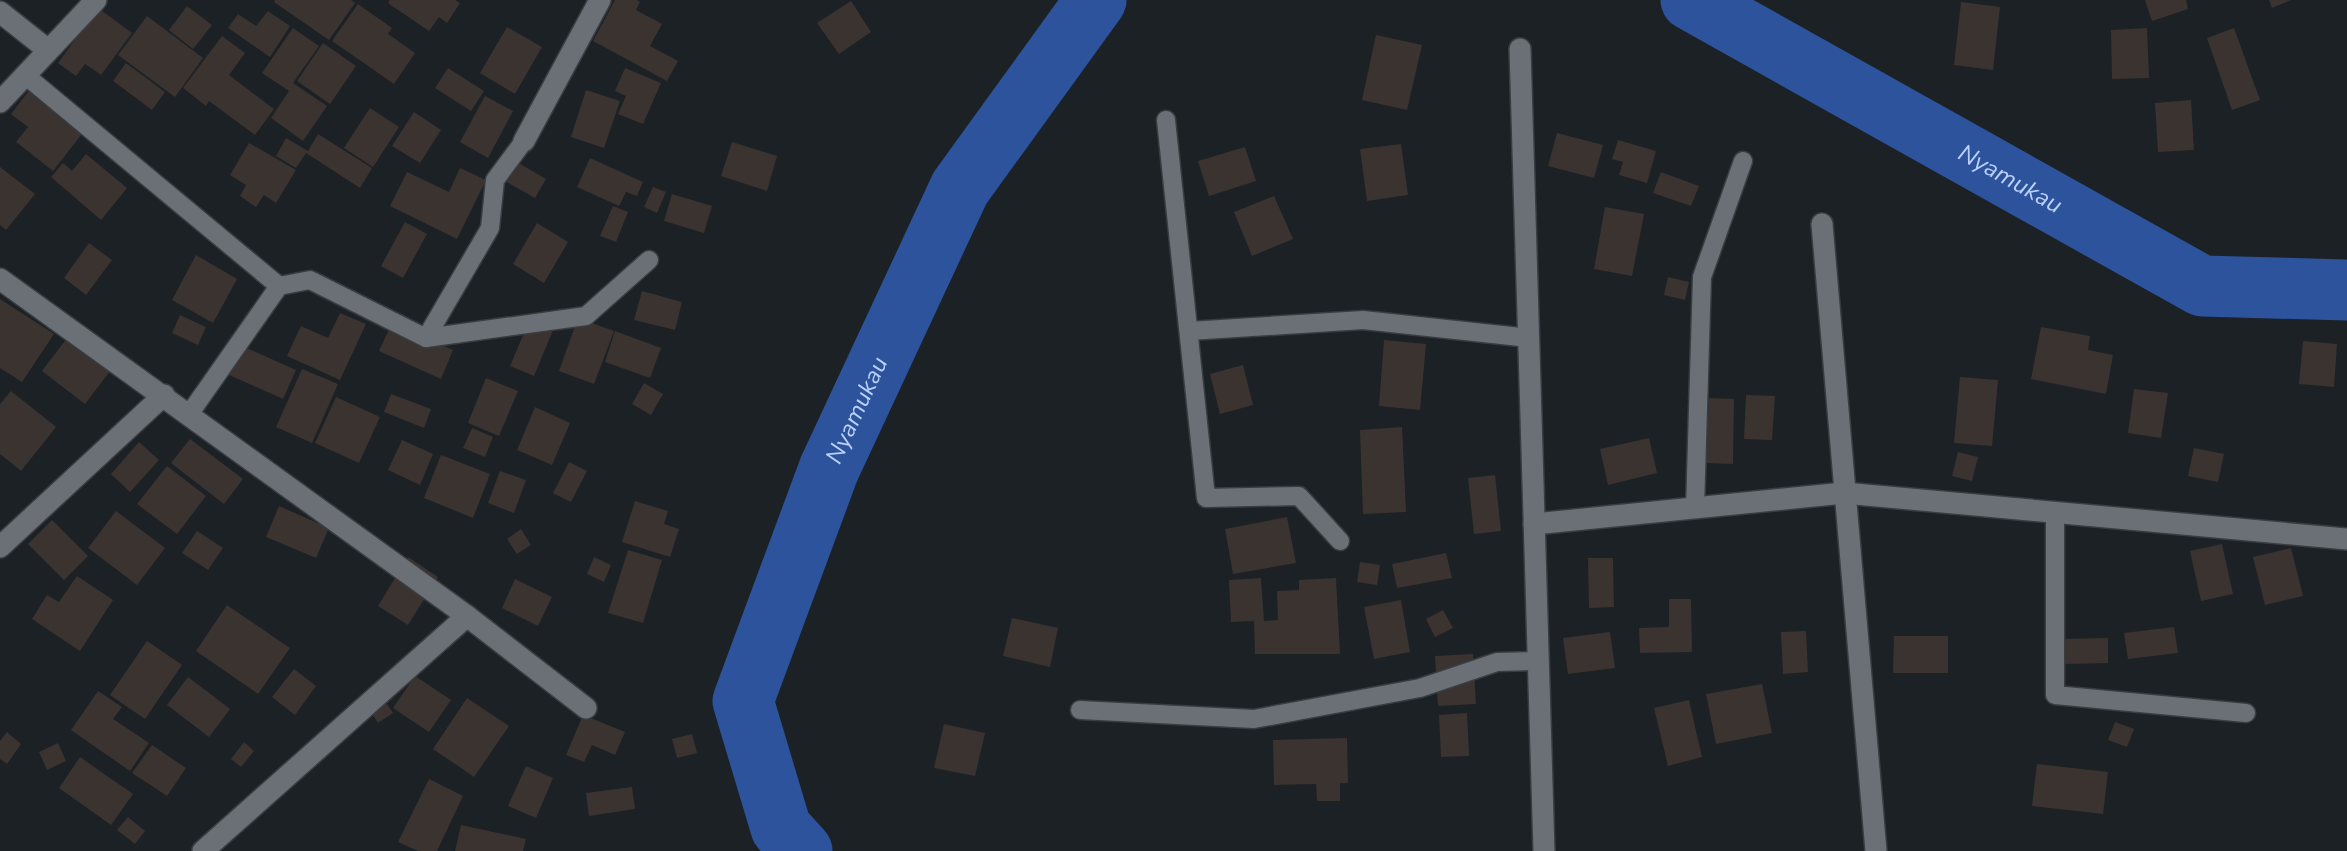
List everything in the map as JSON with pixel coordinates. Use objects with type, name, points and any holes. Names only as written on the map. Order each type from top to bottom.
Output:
[{"type":"street","points":[[0,102],[96,0]]},
{"type":"street","points":[[524,141],[600,0]]},
{"type":"street","points":[[0,12],[47,50]]},
{"type":"street","points":[[1520,49],[1544,851]]},
{"type":"street","points":[[1822,224],[1876,851]]},
{"type":"street","points":[[0,279],[190,413],[467,616],[586,708]]},
{"type":"street","points":[[0,547],[164,395]]},
{"type":"street","points":[[1534,524],[1844,494],[2347,540]]},
{"type":"street","points":[[203,851],[467,616]]},
{"type":"lane","points":[[25,75],[279,286]]},
{"type":"lane","points":[[1166,120],[1206,498],[1299,496],[1339,541]]},
{"type":"lane","points":[[426,338],[490,228],[495,180],[524,141]]},
{"type":"lane","points":[[1695,508],[1702,277],[1743,161]]},
{"type":"lane","points":[[190,413],[279,286],[310,280],[426,338],[586,316],[649,260]]},
{"type":"lane","points":[[1189,331],[1363,320],[1529,338]]},
{"type":"lane","points":[[2056,513],[2055,695],[2246,713]]},
{"type":"lane","points":[[1080,710],[1254,719],[1420,688],[1497,662],[1538,661]]},
{"type":"building","points":[[351,0],[355,3],[329,40],[274,2]]},
{"type":"building","points":[[390,0],[455,0],[460,3],[447,23],[439,17],[429,31],[388,3]]},
{"type":"building","points":[[615,0],[637,0],[640,2],[636,10],[662,24],[650,46],[678,61],[667,81],[593,41]]},
{"type":"building","points":[[2145,0],[2186,0],[2188,9],[2152,21]]},
{"type":"building","points":[[2269,0],[2291,0],[2272,8]]},
{"type":"building","points":[[851,1],[871,32],[839,54],[817,23]]},
{"type":"building","points":[[1961,2],[2000,7],[1993,70],[1954,65]]},
{"type":"building","points":[[358,4],[392,28],[388,34],[415,53],[394,84],[332,41]]},
{"type":"building","points":[[187,6],[212,25],[193,49],[169,30]]},
{"type":"building","points":[[98,8],[132,33],[101,75],[85,64],[76,76],[58,63]]},
{"type":"building","points":[[268,11],[290,26],[270,57],[228,28],[238,14],[256,26]]},
{"type":"building","points":[[147,16],[203,58],[175,97],[118,55]]},
{"type":"building","points":[[507,27],[542,47],[515,94],[480,73]]},
{"type":"building","points":[[293,28],[319,46],[293,83],[327,106],[303,141],[271,118],[289,91],[262,73]]},
{"type":"building","points":[[2147,28],[2149,78],[2112,79],[2111,30]]},
{"type":"building","points":[[2234,28],[2260,100],[2232,110],[2207,38]]},
{"type":"building","points":[[1376,35],[1422,45],[1407,110],[1362,100]]},
{"type":"building","points":[[222,36],[245,53],[229,75],[274,109],[255,135],[209,101],[206,106],[183,88]]},
{"type":"building","points":[[323,43],[356,66],[330,104],[297,81]]},
{"type":"building","points":[[126,63],[165,92],[152,110],[113,81]]},
{"type":"building","points":[[448,68],[484,91],[471,111],[435,88]]},
{"type":"building","points":[[625,68],[661,83],[643,124],[618,114],[626,96],[615,91]]},
{"type":"building","points":[[34,84],[88,126],[53,171],[16,142],[28,127],[11,114]]},
{"type":"building","points":[[586,90],[620,101],[604,148],[571,137]]},
{"type":"building","points":[[485,96],[513,111],[488,158],[460,142]]},
{"type":"building","points":[[2191,100],[2194,150],[2158,152],[2155,103]]},
{"type":"building","points":[[370,108],[399,127],[373,167],[344,148]]},
{"type":"building","points":[[414,112],[441,130],[420,163],[392,146]]},
{"type":"building","points":[[1557,133],[1603,145],[1594,178],[1548,166]]},
{"type":"building","points":[[318,134],[372,168],[360,188],[306,153],[296,168],[276,156],[286,138],[308,151]]},
{"type":"building","points":[[1618,140],[1656,151],[1647,183],[1619,175],[1623,162],[1612,159]]},
{"type":"building","points":[[732,142],[777,156],[767,191],[721,176]]},
{"type":"building","points":[[249,143],[296,170],[276,203],[264,195],[256,207],[240,196],[246,185],[230,175]]},
{"type":"building","points":[[1401,144],[1408,195],[1367,201],[1360,149]]},
{"type":"building","points":[[1245,147],[1256,181],[1209,196],[1198,161]]},
{"type":"building","points":[[86,154],[127,188],[101,220],[51,177],[63,163],[72,171]]},
{"type":"building","points":[[505,155],[546,179],[535,198],[494,175]]},
{"type":"building","points":[[590,158],[643,182],[637,196],[626,192],[619,206],[577,187]]},
{"type":"building","points":[[0,167],[35,194],[6,230],[0,225]]},
{"type":"building","points":[[460,168],[486,180],[457,239],[390,206],[407,172],[449,192]]},
{"type":"building","points":[[1661,172],[1699,186],[1691,206],[1653,193]]},
{"type":"building","points":[[653,187],[666,192],[657,213],[644,207]]},
{"type":"building","points":[[672,194],[712,206],[704,233],[664,221]]},
{"type":"building","points":[[1274,196],[1293,239],[1252,256],[1234,212]]},
{"type":"building","points":[[613,206],[628,212],[616,242],[600,236]]},
{"type":"building","points":[[1605,207],[1644,214],[1632,276],[1594,269]]},
{"type":"building","points":[[405,222],[427,234],[403,278],[381,266]]},
{"type":"building","points":[[537,223],[568,242],[544,283],[513,264]]},
{"type":"building","points":[[89,243],[112,260],[86,295],[64,278]]},
{"type":"building","points":[[196,255],[237,279],[213,323],[172,300]]},
{"type":"building","points":[[1668,277],[1689,282],[1685,300],[1664,295]]},
{"type":"building","points":[[642,291],[682,302],[675,330],[634,320]]},
{"type":"building","points":[[0,299],[54,334],[22,382],[0,368]]},
{"type":"building","points":[[340,313],[366,324],[340,380],[287,356],[301,326],[328,338]]},
{"type":"building","points":[[180,315],[206,327],[198,345],[172,333]]},
{"type":"building","points":[[578,318],[614,331],[594,384],[559,371]]},
{"type":"building","points":[[529,321],[553,330],[534,376],[510,366]]},
{"type":"building","points":[[392,323],[453,350],[441,379],[379,351]]},
{"type":"building","points":[[2041,327],[2090,336],[2088,350],[2113,355],[2106,394],[2031,379]]},
{"type":"building","points":[[615,331],[661,348],[650,378],[605,362]]},
{"type":"building","points":[[71,333],[114,366],[85,404],[42,371]]},
{"type":"building","points":[[1384,340],[1426,344],[1420,410],[1379,406]]},
{"type":"building","points":[[2303,341],[2337,344],[2334,387],[2299,384]]},
{"type":"building","points":[[240,345],[296,370],[283,399],[227,374]]},
{"type":"building","points":[[1243,365],[1253,405],[1220,414],[1210,374]]},
{"type":"building","points":[[302,369],[338,384],[312,443],[276,427]]},
{"type":"building","points":[[1960,377],[1998,380],[1992,446],[1954,443]]},
{"type":"building","points":[[486,378],[518,391],[499,436],[468,423]]},
{"type":"building","points":[[644,383],[663,394],[651,415],[632,404]]},
{"type":"building","points":[[2134,389],[2168,393],[2161,438],[2128,433]]},
{"type":"building","points":[[11,391],[56,427],[21,471],[0,454],[0,404]]},
{"type":"building","points":[[391,394],[431,409],[424,428],[384,412]]},
{"type":"building","points":[[1746,395],[1775,396],[1772,440],[1744,439]]},
{"type":"building","points":[[336,397],[380,417],[359,463],[315,443]]},
{"type":"building","points":[[1709,398],[1734,399],[1733,464],[1706,463]]},
{"type":"building","points":[[535,407],[570,423],[552,465],[517,450]]},
{"type":"building","points":[[1402,427],[1406,512],[1363,514],[1360,430]]},
{"type":"building","points":[[472,428],[493,437],[485,457],[463,448]]},
{"type":"building","points":[[1649,438],[1657,473],[1608,485],[1600,449]]},
{"type":"building","points":[[190,439],[243,479],[224,504],[171,463]]},
{"type":"building","points":[[402,440],[433,454],[420,485],[388,470]]},
{"type":"building","points":[[139,442],[159,460],[130,492],[111,474]]},
{"type":"building","points":[[2194,448],[2224,454],[2218,482],[2188,476]]},
{"type":"building","points":[[1958,452],[1978,457],[1972,481],[1952,476]]},
{"type":"building","points":[[441,455],[490,474],[473,518],[424,498]]},
{"type":"building","points":[[569,462],[587,471],[571,502],[553,493]]},
{"type":"building","points":[[167,466],[206,496],[177,534],[137,504]]},
{"type":"building","points":[[500,471],[526,480],[514,513],[488,503]]},
{"type":"building","points":[[1495,475],[1501,531],[1474,534],[1468,478]]},
{"type":"building","points":[[635,501],[668,511],[664,524],[679,529],[670,557],[622,542]]},
{"type":"building","points":[[279,506],[329,528],[316,558],[266,537]]},
{"type":"building","points":[[116,511],[165,548],[137,585],[88,548]]},
{"type":"building","points":[[1287,517],[1296,563],[1233,574],[1225,529]]},
{"type":"building","points":[[52,520],[88,556],[64,580],[28,544]]},
{"type":"building","points":[[521,529],[531,545],[517,554],[507,539]]},
{"type":"building","points":[[197,531],[223,548],[208,570],[182,553]]},
{"type":"building","points":[[2222,544],[2233,594],[2201,601],[2190,551]]},
{"type":"building","points":[[2291,548],[2303,596],[2265,605],[2253,557]]},
{"type":"building","points":[[628,550],[662,560],[643,623],[608,613]]},
{"type":"building","points":[[1446,553],[1452,578],[1397,588],[1392,564]]},
{"type":"building","points":[[408,557],[438,577],[408,625],[378,606]]},
{"type":"building","points":[[594,557],[611,565],[604,582],[587,574]]},
{"type":"building","points":[[1588,558],[1613,558],[1614,607],[1589,608]]},
{"type":"building","points":[[1360,562],[1380,565],[1377,585],[1357,582]]},
{"type":"building","points":[[77,576],[113,600],[80,651],[32,619],[47,595],[59,602]]},
{"type":"building","points":[[1261,578],[1264,621],[1278,620],[1277,591],[1299,590],[1299,580],[1336,578],[1340,654],[1255,654],[1254,621],[1231,622],[1229,580]]},
{"type":"building","points":[[515,579],[552,597],[538,626],[502,608]]},
{"type":"building","points":[[1669,599],[1691,599],[1692,652],[1640,653],[1639,628],[1669,627]]},
{"type":"building","points":[[1401,600],[1410,652],[1374,659],[1364,607]]},
{"type":"building","points":[[227,605],[290,648],[258,694],[196,651]]},
{"type":"building","points":[[1443,610],[1453,628],[1435,637],[1426,619]]},
{"type":"building","points":[[1012,618],[1058,628],[1050,667],[1003,656]]},
{"type":"building","points":[[2174,627],[2178,653],[2128,659],[2124,633]]},
{"type":"building","points":[[1806,631],[1808,672],[1783,674],[1781,632]]},
{"type":"building","points":[[1610,632],[1615,668],[1568,674],[1563,638]]},
{"type":"building","points":[[1894,636],[1948,636],[1948,673],[1893,673]]},
{"type":"building","points":[[2108,638],[2108,663],[2064,664],[2064,639]]},
{"type":"building","points":[[147,641],[182,665],[145,719],[110,695]]},
{"type":"building","points":[[1473,654],[1476,704],[1438,706],[1435,656]]},
{"type":"building","points":[[294,669],[316,686],[295,715],[272,697]]},
{"type":"building","points":[[415,676],[451,700],[429,732],[393,708]]},
{"type":"building","points":[[188,677],[230,709],[209,737],[167,705]]},
{"type":"building","points":[[1762,684],[1772,733],[1716,744],[1706,694]]},
{"type":"building","points":[[98,691],[122,707],[113,719],[149,743],[130,771],[71,730]]},
{"type":"building","points":[[381,695],[393,713],[378,723],[366,705]]},
{"type":"building","points":[[467,698],[509,726],[474,777],[433,749]]},
{"type":"building","points":[[1689,700],[1702,757],[1668,766],[1654,708]]},
{"type":"building","points":[[1467,713],[1469,756],[1441,757],[1439,715]]},
{"type":"building","points":[[583,715],[625,732],[615,755],[592,745],[584,762],[566,755]]},
{"type":"building","points":[[2115,722],[2134,729],[2127,747],[2108,740]]},
{"type":"building","points":[[944,724],[985,733],[975,776],[934,768]]},
{"type":"building","points":[[7,732],[21,744],[7,764],[0,759],[0,741]]},
{"type":"building","points":[[692,734],[697,753],[677,758],[672,739]]},
{"type":"building","points":[[1347,738],[1348,783],[1340,783],[1340,801],[1317,801],[1316,784],[1274,785],[1273,740]]},
{"type":"building","points":[[244,742],[254,751],[241,767],[231,759]]},
{"type":"building","points":[[58,743],[66,761],[47,770],[39,752]]},
{"type":"building","points":[[152,745],[186,768],[167,796],[132,773]]},
{"type":"building","points":[[80,757],[133,794],[111,825],[59,788]]},
{"type":"building","points":[[2037,764],[2108,772],[2103,814],[2032,806]]},
{"type":"building","points":[[526,766],[553,778],[536,818],[508,806]]},
{"type":"building","points":[[429,779],[463,796],[437,851],[418,851],[398,842]]},
{"type":"building","points":[[632,787],[635,809],[589,816],[586,793]]},
{"type":"building","points":[[128,817],[145,831],[135,844],[117,830]]},
{"type":"building","points":[[461,825],[526,839],[523,851],[455,851]]},
{"type":"waterway","name":"Nyamukau","points":[[802,851],[781,828],[743,701],[829,469],[960,188],[1096,0]]},
{"type":"waterway","name":"Nyamukau","points":[[1691,0],[2202,286],[2347,290]]}]
